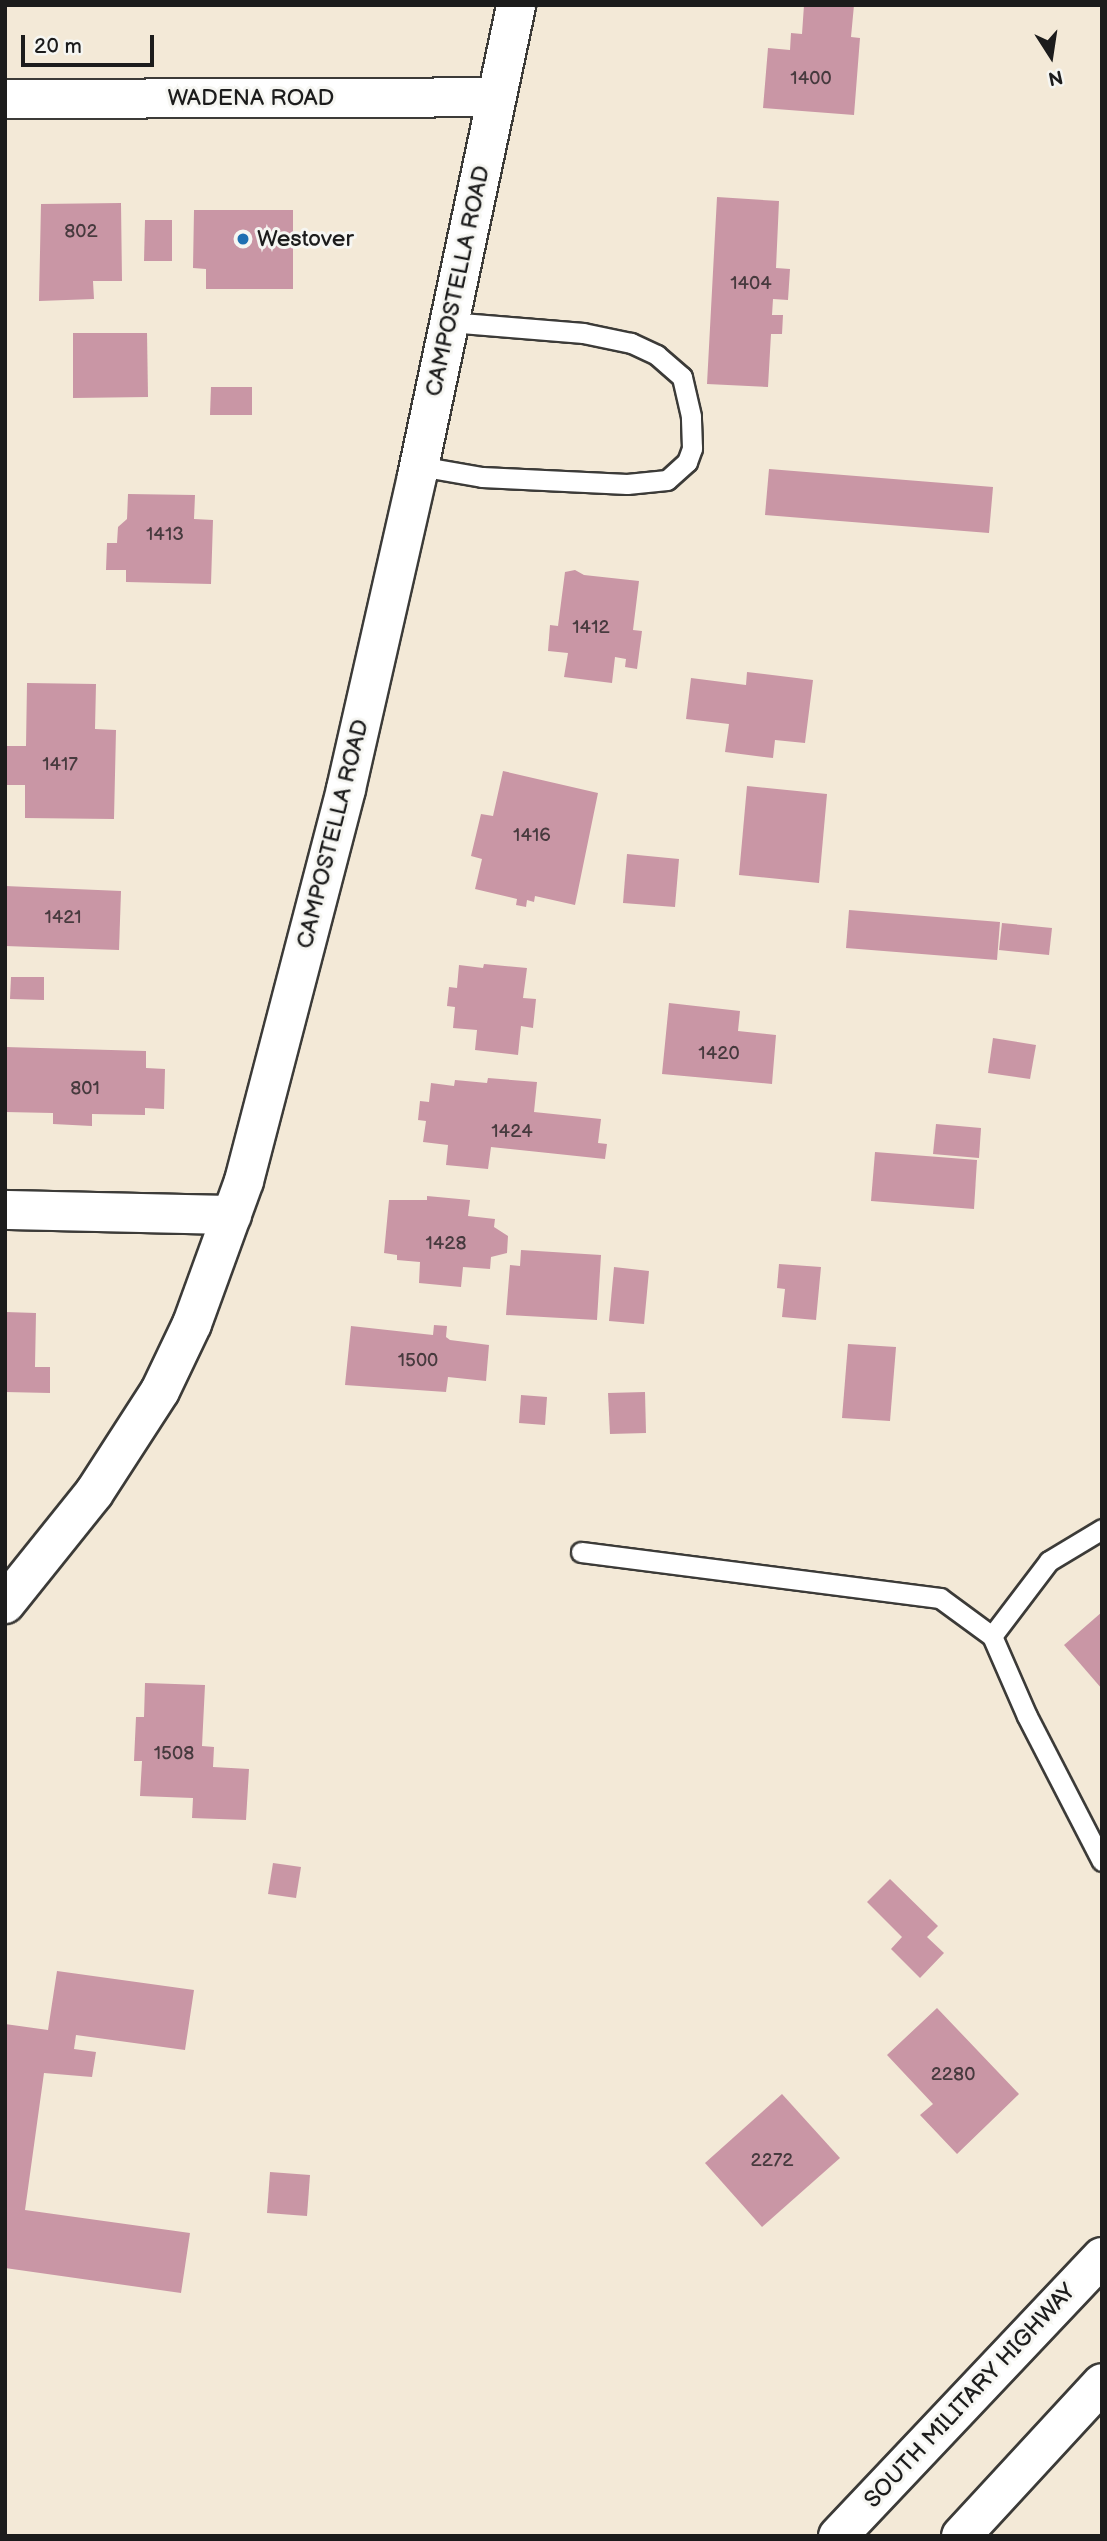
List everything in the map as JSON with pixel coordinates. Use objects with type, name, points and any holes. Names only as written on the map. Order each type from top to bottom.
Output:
[{"type":"main road","name":"CAMPOSTELLA ROAD","points":[[5,1604],[94,1493],[160,1391],[192,1324],[244,1181],[346,789],[419,466],[516,5]]},
{"type":"main road","name":"WADENA ROAD","points":[[5,99],[496,97]]},
{"type":"main road","points":[[5,1210],[232,1214]]},
{"type":"main road","name":"SOUTH MILITARY HIGHWAY","points":[[838,2536],[1102,2257]]},
{"type":"main road","points":[[961,2536],[1102,2383]]},
{"type":"lane","points":[[419,466],[482,477],[627,484],[667,480],[687,463],[692,448],[691,416],[682,377],[657,355],[631,343],[583,333],[449,322]]},
{"type":"lane","points":[[992,1636],[1049,1561],[1102,1530]]},
{"type":"lane","points":[[581,1552],[940,1598],[992,1636],[1027,1716],[1102,1861]]},
{"type":"building","points":[[804,5],[854,5],[851,37],[860,38],[854,115],[763,108],[768,48],[790,50],[791,33],[802,34]]},
{"type":"building","points":[[717,197],[779,201],[776,268],[790,269],[788,300],[773,299],[772,315],[783,315],[782,334],[771,334],[768,387],[707,384]]},
{"type":"building","points":[[121,203],[122,281],[93,281],[94,299],[39,301],[41,204]]},
{"type":"building","name":"Westover","points":[[194,210],[293,210],[293,289],[206,289],[206,269],[193,268]]},
{"type":"building","points":[[145,220],[172,220],[172,261],[144,261]]},
{"type":"building","points":[[73,333],[147,333],[148,397],[73,398]]},
{"type":"building","points":[[211,387],[252,387],[252,415],[210,415]]},
{"type":"building","points":[[769,469],[993,487],[989,533],[765,515]]},
{"type":"building","points":[[128,494],[195,495],[194,519],[213,520],[211,584],[126,582],[126,570],[106,570],[107,543],[117,543],[118,527],[127,519]]},
{"type":"building","points":[[575,570],[584,575],[639,581],[633,630],[642,631],[637,669],[625,667],[626,659],[615,657],[612,683],[564,677],[568,653],[548,651],[550,625],[558,626],[565,572]]},
{"type":"building","points":[[747,672],[813,680],[805,743],[775,740],[773,758],[725,752],[729,724],[686,719],[691,678],[746,685]]},
{"type":"building","points":[[27,683],[96,684],[95,729],[116,730],[114,819],[25,818],[25,785],[5,785],[5,746],[26,746]]},
{"type":"building","points":[[503,771],[598,793],[575,905],[535,896],[534,902],[527,900],[526,907],[516,905],[517,899],[475,889],[482,859],[471,856],[481,814],[493,816]]},
{"type":"building","points":[[747,786],[827,794],[819,883],[739,875]]},
{"type":"building","points":[[627,854],[679,859],[675,907],[623,903]]},
{"type":"building","points":[[5,886],[121,891],[119,950],[5,946]]},
{"type":"building","points":[[849,910],[1000,922],[997,960],[846,948]]},
{"type":"building","points":[[1002,923],[1052,928],[1049,955],[999,950]]},
{"type":"building","points":[[484,964],[527,968],[523,998],[536,999],[533,1028],[521,1026],[518,1055],[475,1050],[477,1030],[453,1028],[455,1007],[447,1006],[449,987],[457,988],[459,965],[483,968]]},
{"type":"building","points":[[11,977],[44,977],[44,1000],[10,999]]},
{"type":"building","points":[[669,1003],[740,1011],[738,1031],[776,1035],[772,1084],[662,1074]]},
{"type":"building","points":[[993,1038],[1036,1045],[1030,1079],[988,1073]]},
{"type":"building","points":[[5,1047],[146,1051],[146,1068],[165,1069],[164,1109],[145,1108],[145,1115],[92,1114],[92,1126],[53,1124],[53,1113],[5,1112]]},
{"type":"building","points":[[488,1078],[537,1082],[534,1112],[601,1119],[598,1143],[607,1144],[605,1159],[491,1147],[488,1169],[446,1165],[448,1145],[423,1142],[426,1121],[418,1120],[420,1101],[429,1102],[431,1083],[454,1086],[455,1080],[487,1083]]},
{"type":"building","points":[[936,1124],[981,1128],[979,1158],[933,1154]]},
{"type":"building","points":[[875,1152],[977,1160],[974,1209],[871,1201]]},
{"type":"building","points":[[427,1196],[470,1200],[468,1216],[495,1219],[494,1227],[508,1236],[507,1253],[491,1257],[490,1269],[463,1267],[461,1287],[419,1283],[420,1262],[397,1260],[397,1255],[384,1253],[389,1200],[427,1200]]},
{"type":"building","points":[[521,1250],[601,1255],[597,1320],[506,1315],[510,1265],[520,1266]]},
{"type":"building","points":[[779,1264],[821,1267],[816,1320],[782,1317],[785,1289],[777,1288]]},
{"type":"building","points":[[614,1267],[649,1271],[644,1324],[609,1321]]},
{"type":"building","points":[[5,1312],[36,1313],[35,1367],[50,1367],[50,1393],[5,1392]]},
{"type":"building","points":[[434,1325],[447,1326],[446,1337],[450,1340],[489,1345],[486,1381],[448,1377],[446,1392],[345,1385],[351,1326],[433,1335]]},
{"type":"building","points":[[848,1344],[896,1347],[890,1421],[842,1418]]},
{"type":"building","points":[[645,1392],[646,1433],[610,1434],[608,1393]]},
{"type":"building","points":[[521,1395],[547,1397],[545,1425],[519,1423]]},
{"type":"building","points":[[1102,1612],[1102,1689],[1064,1645]]},
{"type":"building","points":[[145,1683],[205,1685],[202,1746],[214,1747],[213,1767],[249,1769],[246,1820],[192,1818],[193,1798],[140,1796],[142,1761],[134,1761],[136,1717],[144,1717]]},
{"type":"building","points":[[273,1863],[301,1867],[296,1898],[268,1894]]},
{"type":"building","points":[[890,1879],[938,1926],[927,1937],[944,1953],[920,1978],[891,1949],[902,1937],[867,1902]]},
{"type":"building","points":[[57,1971],[194,1990],[185,2050],[76,2035],[74,2049],[96,2052],[92,2077],[44,2073],[25,2210],[190,2233],[181,2293],[5,2268],[5,2024],[48,2030]]},
{"type":"building","points":[[937,2008],[1019,2094],[957,2154],[920,2115],[933,2104],[887,2055]]},
{"type":"building","points":[[782,2094],[840,2158],[762,2227],[705,2163]]},
{"type":"building","points":[[270,2172],[310,2175],[307,2216],[267,2213]]},
{"type":"place","name":"Westover","points":[[243,239]]}]
